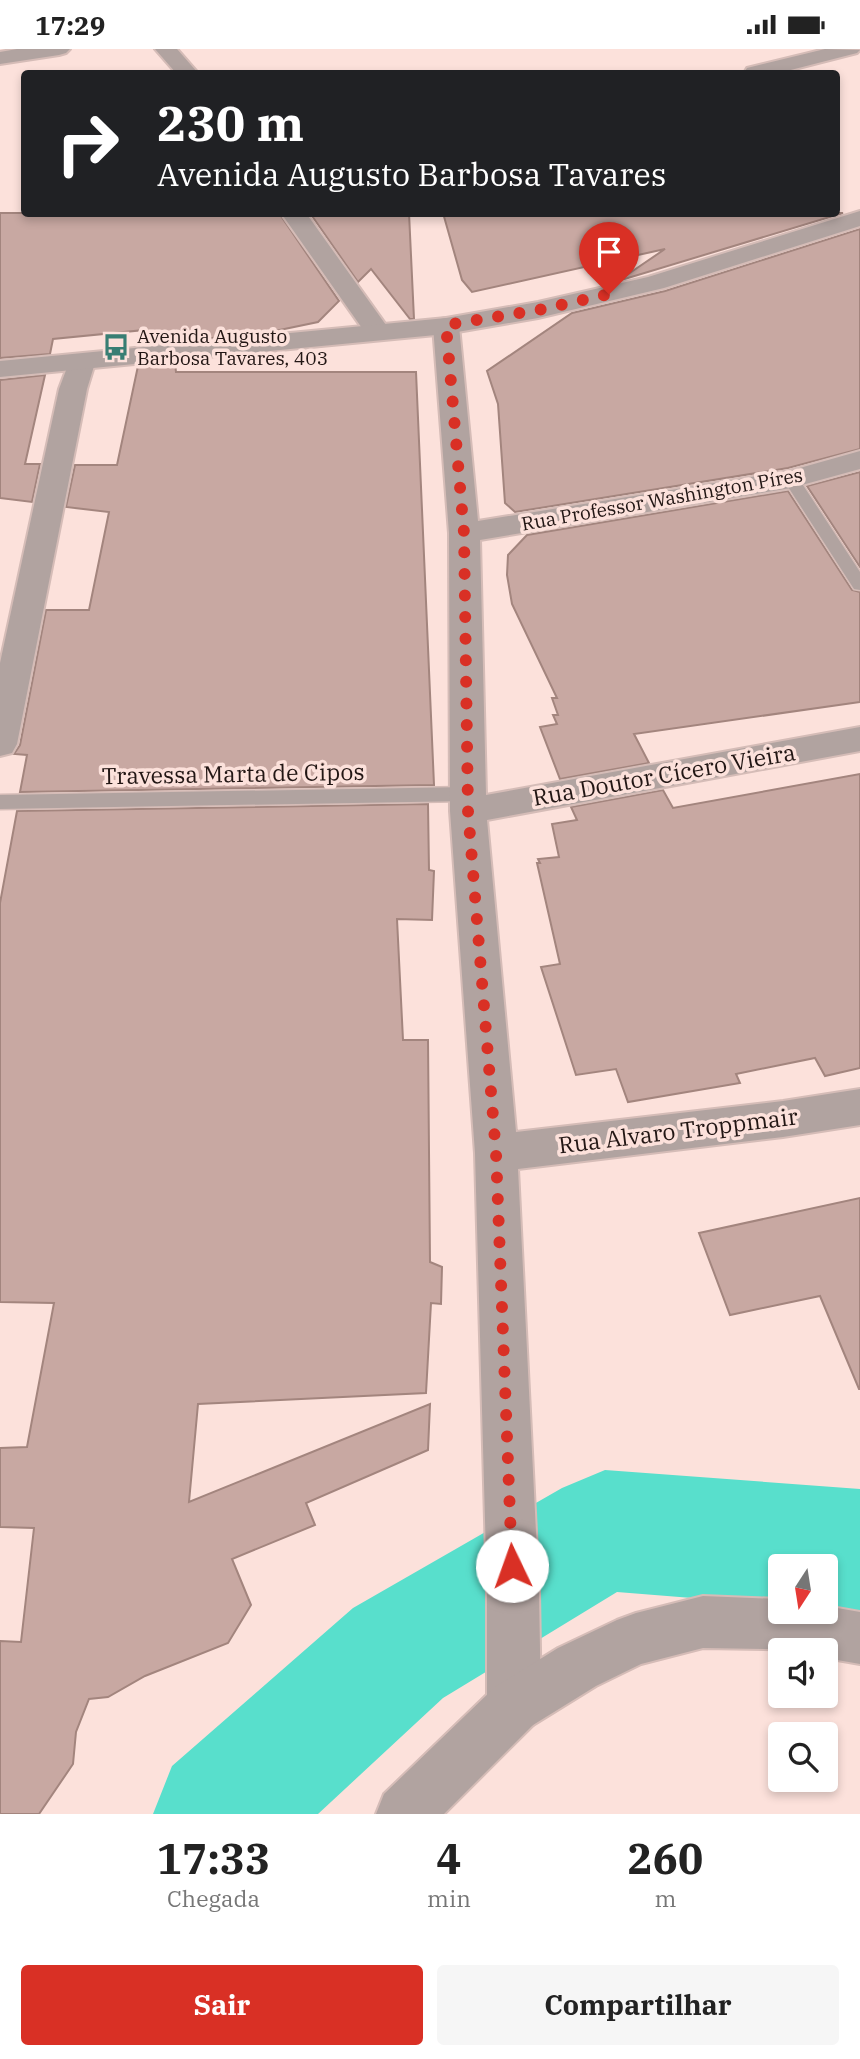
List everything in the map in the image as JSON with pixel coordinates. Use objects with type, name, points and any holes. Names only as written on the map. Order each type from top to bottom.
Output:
[{"type":"street","points":[[0,58],[59,49]]},
{"type":"street","points":[[166,49],[184,70]]},
{"type":"street","points":[[767,70],[850,49]]},
{"type":"street","points":[[296,217],[378,331]]},
{"type":"street","points":[[0,369],[446,325],[538,310],[655,283],[860,218]]},
{"type":"street","points":[[446,325],[464,533],[467,803],[496,1153],[513,1593],[514,1706]]},
{"type":"street","points":[[0,744],[81,363]]},
{"type":"street","name":"Rua Professor Washington Píres","points":[[464,533],[791,479],[860,460]]},
{"type":"street","name":"Rua Doutor Cícero Vieira","points":[[467,803],[860,739]]},
{"type":"street","name":"Rua Alvaro Troppmair","points":[[496,1153],[769,1121],[860,1107]]},
{"type":"street","points":[[404,1814],[514,1706],[577,1667],[636,1639],[703,1622],[765,1622],[860,1638]]},
{"type":"lane","points":[[791,479],[860,585]]},
{"type":"lane","name":"Travessa Marta de Cipos","points":[[0,802],[467,803]]},
{"type":"building","points":[[0,213],[21,213],[21,217],[282,217],[339,301],[318,322],[270,332],[142,345],[145,330],[53,339],[50,354],[0,358]]},
{"type":"building","points":[[313,217],[409,217],[414,319],[410,319],[371,269],[358,282]]},
{"type":"building","points":[[444,217],[830,217],[618,281],[665,249],[472,292],[462,280]]},
{"type":"building","points":[[860,229],[860,449],[788,468],[515,512],[505,503],[498,404],[487,371],[572,313],[665,291]]},
{"type":"building","points":[[175,363],[176,372],[416,372],[434,785],[20,792],[27,755],[14,754],[20,745],[46,610],[89,610],[109,512],[66,507],[75,465],[117,465],[138,366]]},
{"type":"building","points":[[45,375],[25,464],[40,464],[32,502],[0,498],[0,380]]},
{"type":"building","points":[[860,472],[860,567],[807,486]]},
{"type":"building","points":[[788,491],[852,590],[860,592],[860,702],[634,734],[649,763],[560,779],[540,727],[557,724],[553,715],[558,715],[552,698],[557,698],[512,604],[507,575],[508,555],[527,535]]},
{"type":"building","points":[[860,774],[860,1068],[825,1076],[815,1058],[736,1074],[740,1083],[628,1102],[616,1069],[576,1075],[541,967],[560,964],[537,863],[540,863],[538,859],[559,857],[552,824],[577,820],[571,807],[663,790],[673,808]]},
{"type":"building","points":[[428,804],[429,870],[434,871],[432,920],[397,919],[403,1040],[428,1040],[430,1262],[442,1267],[441,1304],[431,1303],[426,1393],[198,1404],[189,1502],[430,1404],[428,1450],[306,1503],[315,1525],[232,1559],[251,1605],[228,1643],[145,1676],[108,1697],[89,1699],[76,1732],[73,1764],[39,1814],[0,1814],[0,1641],[21,1642],[34,1528],[0,1527],[0,1448],[27,1447],[54,1303],[0,1302],[0,903],[17,811]]},
{"type":"building","points":[[860,1198],[859,1389],[820,1296],[730,1315],[699,1233]]},
{"type":"waterway","points":[[220,1814],[398,1653],[605,1531],[860,1550]]},
{"type":"place","name":"Avenida Augusto Barbosa Tavares, 403","points":[[116,347]]},
{"type":"route","points":[[512,1566],[496,1153],[468,811],[464,533],[446,325],[538,310],[609,294]]}]
